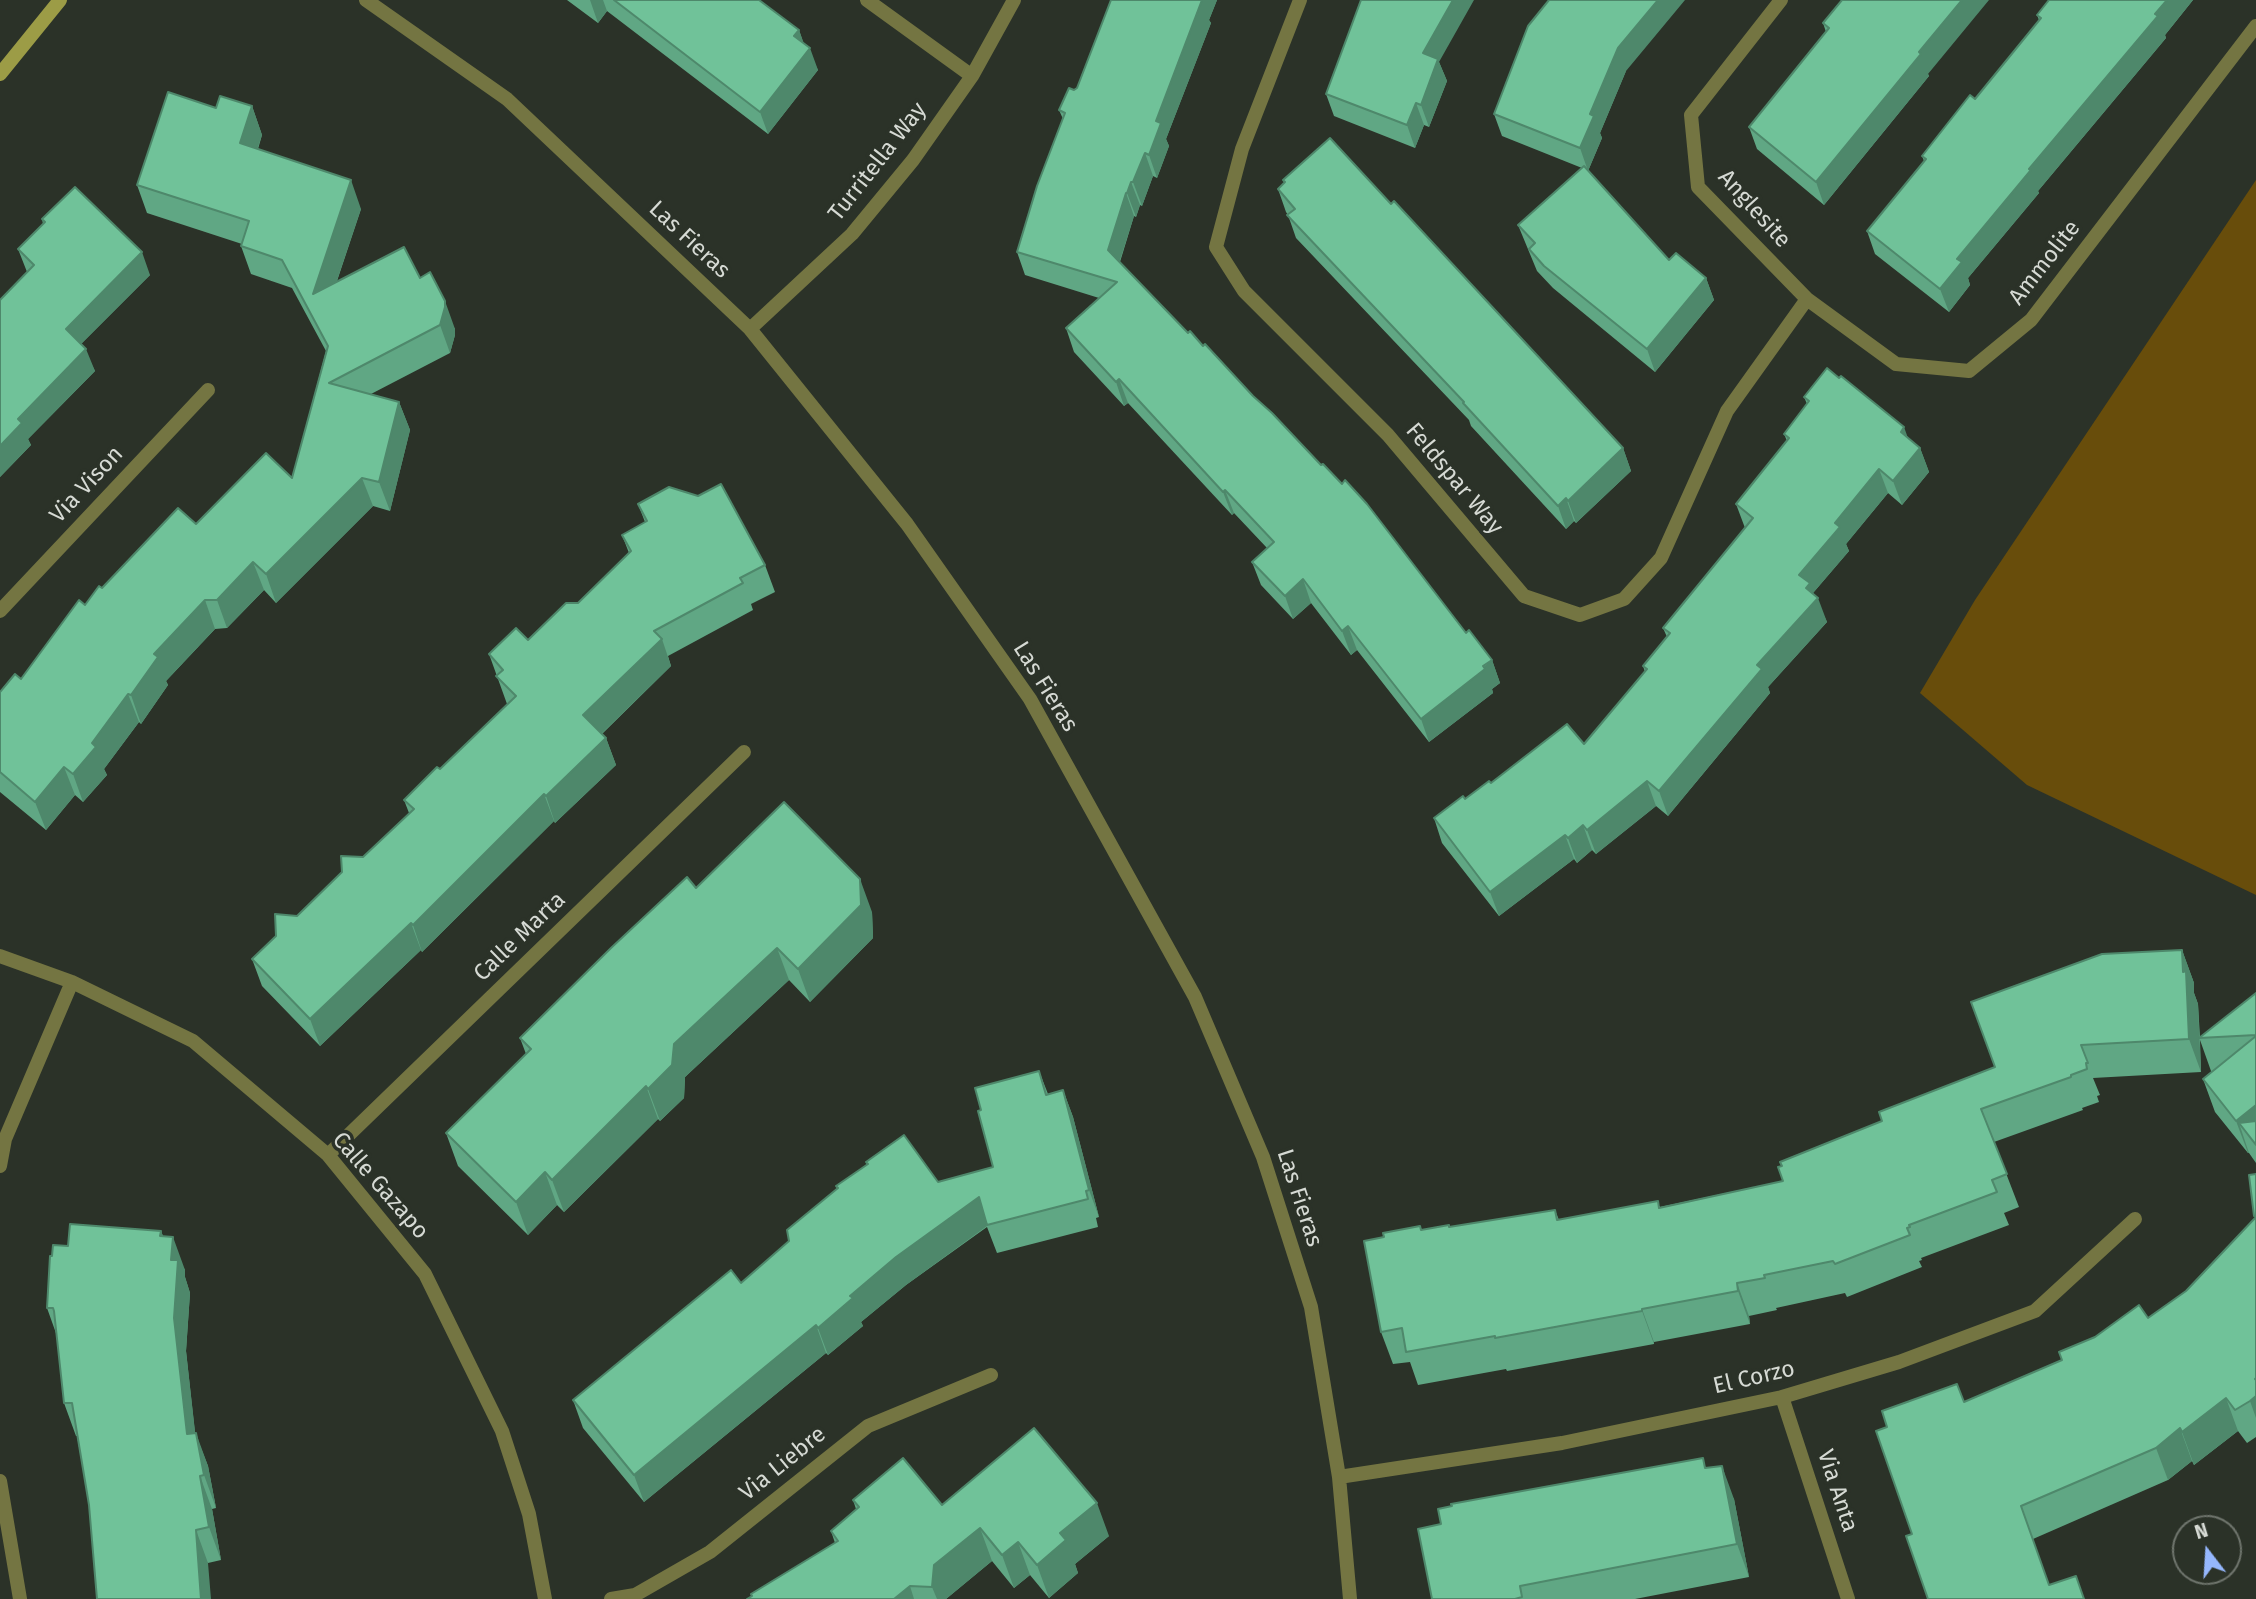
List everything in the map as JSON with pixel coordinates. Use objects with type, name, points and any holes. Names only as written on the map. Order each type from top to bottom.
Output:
[{"type":"main road","points":[[0,74],[60,0]]},
{"type":"street","name":"Las Fieras","points":[[366,0],[507,99],[750,330],[907,524],[1030,699],[1195,997],[1263,1157],[1311,1307],[1339,1477],[1350,1599]]},
{"type":"street","points":[[867,0],[972,76]]},
{"type":"street","name":"Turritella Way","points":[[750,330],[852,234],[914,160],[972,76],[1014,0]]},
{"type":"street","name":"Feldspar Way","points":[[1300,0],[1242,149],[1216,247],[1244,291],[1388,435],[1524,596],[1580,615],[1624,599],[1661,558],[1727,411],[1807,299]]},
{"type":"street","name":"Anglesite","points":[[1781,0],[1691,115],[1698,187],[1807,299]]},
{"type":"street","name":"Ammolite","points":[[1807,299],[1896,365],[1969,371],[2031,320],[2256,26]]},
{"type":"street","name":"Via Vison","points":[[0,611],[208,390]]},
{"type":"street","name":"Calle Marta","points":[[328,1155],[744,752]]},
{"type":"street","name":"Calle Gazapo","points":[[0,956],[72,982],[193,1041],[328,1155],[425,1274],[502,1431],[529,1514],[545,1599]]},
{"type":"street","points":[[0,1166],[5,1139],[72,982]]},
{"type":"street","name":"El Corzo","points":[[1339,1477],[1562,1443],[1782,1397],[1899,1363],[2035,1311],[2135,1219]]},
{"type":"street","name":"Via Liebre","points":[[611,1599],[635,1595],[710,1552],[868,1426],[991,1375]]},
{"type":"street","name":"Via Anta","points":[[1782,1397],[1848,1599]]},
{"type":"street","points":[[0,1481],[20,1599]]},
{"type":"shaded area","points":[[2256,180],[2256,895],[2027,785],[1920,693],[1975,600]]},
{"type":"building","points":[[614,0],[759,0],[799,30],[794,36],[810,48],[760,112]]},
{"type":"building","points":[[1111,0],[1202,0],[1156,121],[1161,123],[1149,155],[1145,153],[1126,193],[1108,250],[1188,333],[1190,331],[1203,346],[1205,344],[1321,465],[1342,484],[1345,480],[1367,504],[1466,633],[1469,630],[1492,660],[1483,666],[1485,669],[1421,719],[1348,626],[1342,631],[1303,579],[1285,596],[1252,562],[1274,542],[1225,490],[1223,492],[1119,379],[1116,382],[1066,328],[1117,282],[1017,252],[1037,186],[1065,113],[1059,110],[1069,88],[1077,88]]},
{"type":"building","points":[[1361,0],[1453,0],[1423,53],[1438,59],[1421,105],[1416,103],[1407,125],[1326,94]]},
{"type":"building","points":[[1549,0],[1658,0],[1618,48],[1590,114],[1594,116],[1580,148],[1494,114],[1528,26]]},
{"type":"building","points":[[1842,0],[1962,0],[1816,182],[1749,127],[1829,28],[1823,23]]},
{"type":"building","points":[[2049,0],[2167,0],[2155,14],[2158,16],[1957,259],[1962,262],[1940,289],[1867,231],[1926,159],[1922,156],[1970,95],[1975,99],[2041,18],[2037,15]]},
{"type":"building","points":[[168,92],[216,108],[220,96],[252,106],[240,143],[351,180],[313,294],[404,247],[420,278],[430,272],[445,301],[445,307],[440,325],[329,383],[399,402],[379,482],[362,478],[266,574],[253,562],[217,600],[205,600],[154,654],[158,657],[92,743],[96,747],[73,774],[64,767],[35,802],[0,772],[0,692],[15,674],[21,679],[79,600],[85,605],[99,586],[102,588],[178,508],[196,524],[266,453],[292,478],[328,346],[282,260],[241,246],[249,221],[137,185]]},
{"type":"building","points":[[1330,138],[1391,204],[1394,201],[1623,448],[1568,501],[1566,498],[1558,506],[1287,215],[1295,209],[1278,189],[1285,182],[1283,180]]},
{"type":"building","points":[[1584,166],[1669,260],[1676,253],[1706,278],[1647,349],[1544,266],[1529,249],[1535,243],[1518,225]]},
{"type":"building","points":[[75,187],[142,252],[66,329],[86,349],[18,419],[22,423],[0,446],[0,300],[34,265],[18,249],[45,222],[42,219]]},
{"type":"building","points":[[1827,368],[1839,378],[1841,376],[1904,427],[1901,432],[1920,448],[1893,481],[1879,469],[1835,523],[1840,527],[1799,575],[1810,583],[1806,588],[1818,598],[1757,665],[1762,669],[1659,791],[1647,781],[1587,830],[1583,825],[1568,838],[1565,835],[1490,892],[1434,818],[1463,796],[1465,799],[1489,781],[1491,783],[1567,724],[1584,744],[1647,669],[1643,666],[1670,633],[1663,628],[1753,518],[1736,504],[1789,438],[1784,434],[1809,401],[1804,397]]},
{"type":"building","points":[[721,484],[765,565],[740,578],[743,583],[654,631],[662,639],[583,715],[606,738],[546,796],[544,794],[413,925],[411,923],[310,1019],[252,959],[276,936],[275,914],[297,916],[342,872],[341,856],[363,857],[414,809],[404,800],[516,696],[496,676],[503,670],[489,654],[516,628],[528,640],[566,603],[578,603],[631,551],[622,535],[647,521],[638,504],[669,487],[698,496]]},
{"type":"building","points":[[784,802],[860,879],[861,905],[798,969],[777,948],[674,1044],[672,1065],[648,1089],[646,1086],[552,1180],[545,1172],[516,1202],[446,1133],[531,1049],[520,1038],[611,948],[687,877],[696,888]]},
{"type":"building","points":[[2182,950],[2183,972],[2186,971],[2189,1039],[2081,1045],[2088,1063],[2087,1069],[1981,1109],[2007,1174],[1992,1180],[1997,1192],[1909,1225],[1907,1228],[1910,1235],[1835,1264],[1833,1261],[1737,1283],[1738,1291],[1495,1338],[1406,1352],[1402,1328],[1381,1332],[1364,1241],[1384,1237],[1383,1233],[1420,1226],[1421,1230],[1449,1227],[1555,1210],[1557,1220],[1658,1201],[1659,1208],[1783,1181],[1778,1167],[1782,1166],[1780,1162],[1882,1121],[1879,1112],[1995,1067],[1971,1002],[2102,954]]},
{"type":"building","points":[[2256,993],[2256,1035],[2199,1038]]},
{"type":"building","points":[[2256,1036],[2256,1105],[2236,1121],[2203,1079]]},
{"type":"building","points":[[1039,1071],[1046,1095],[1063,1090],[1089,1190],[1086,1191],[1088,1199],[987,1225],[979,1197],[896,1257],[850,1296],[853,1298],[818,1328],[816,1325],[634,1475],[573,1400],[731,1270],[741,1283],[789,1241],[787,1230],[838,1188],[836,1186],[904,1135],[938,1182],[993,1167],[978,1111],[981,1110],[975,1088]]},
{"type":"building","points":[[2256,1121],[2256,1145],[2239,1123]]},
{"type":"building","points":[[2256,1174],[2256,1216],[2254,1216],[2249,1175]]},
{"type":"building","points":[[2256,1217],[2256,1396],[2235,1410],[2226,1398],[2182,1432],[2180,1428],[2156,1448],[2021,1506],[2049,1585],[2076,1576],[2084,1599],[1928,1599],[1906,1536],[1912,1534],[1876,1431],[1887,1427],[1882,1411],[1957,1384],[1964,1402],[2062,1360],[2059,1352],[2095,1337],[2139,1305],[2148,1318],[2186,1291]]},
{"type":"building","points":[[70,1224],[161,1231],[160,1236],[173,1237],[171,1260],[178,1260],[174,1318],[187,1434],[196,1433],[204,1475],[200,1476],[209,1527],[196,1530],[201,1599],[97,1599],[89,1505],[72,1403],[64,1403],[54,1311],[53,1308],[47,1308],[53,1245],[68,1246]]},
{"type":"building","points":[[1034,1428],[1097,1503],[1060,1533],[1066,1540],[1037,1565],[1018,1542],[1002,1555],[980,1528],[934,1565],[932,1587],[910,1586],[894,1599],[747,1599],[838,1541],[831,1531],[859,1507],[853,1500],[903,1458],[942,1505]]},
{"type":"building","points":[[1703,1458],[1705,1468],[1722,1466],[1737,1544],[1520,1586],[1522,1597],[1515,1599],[1432,1599],[1418,1529],[1441,1524],[1438,1509],[1452,1506],[1451,1504]]}]
